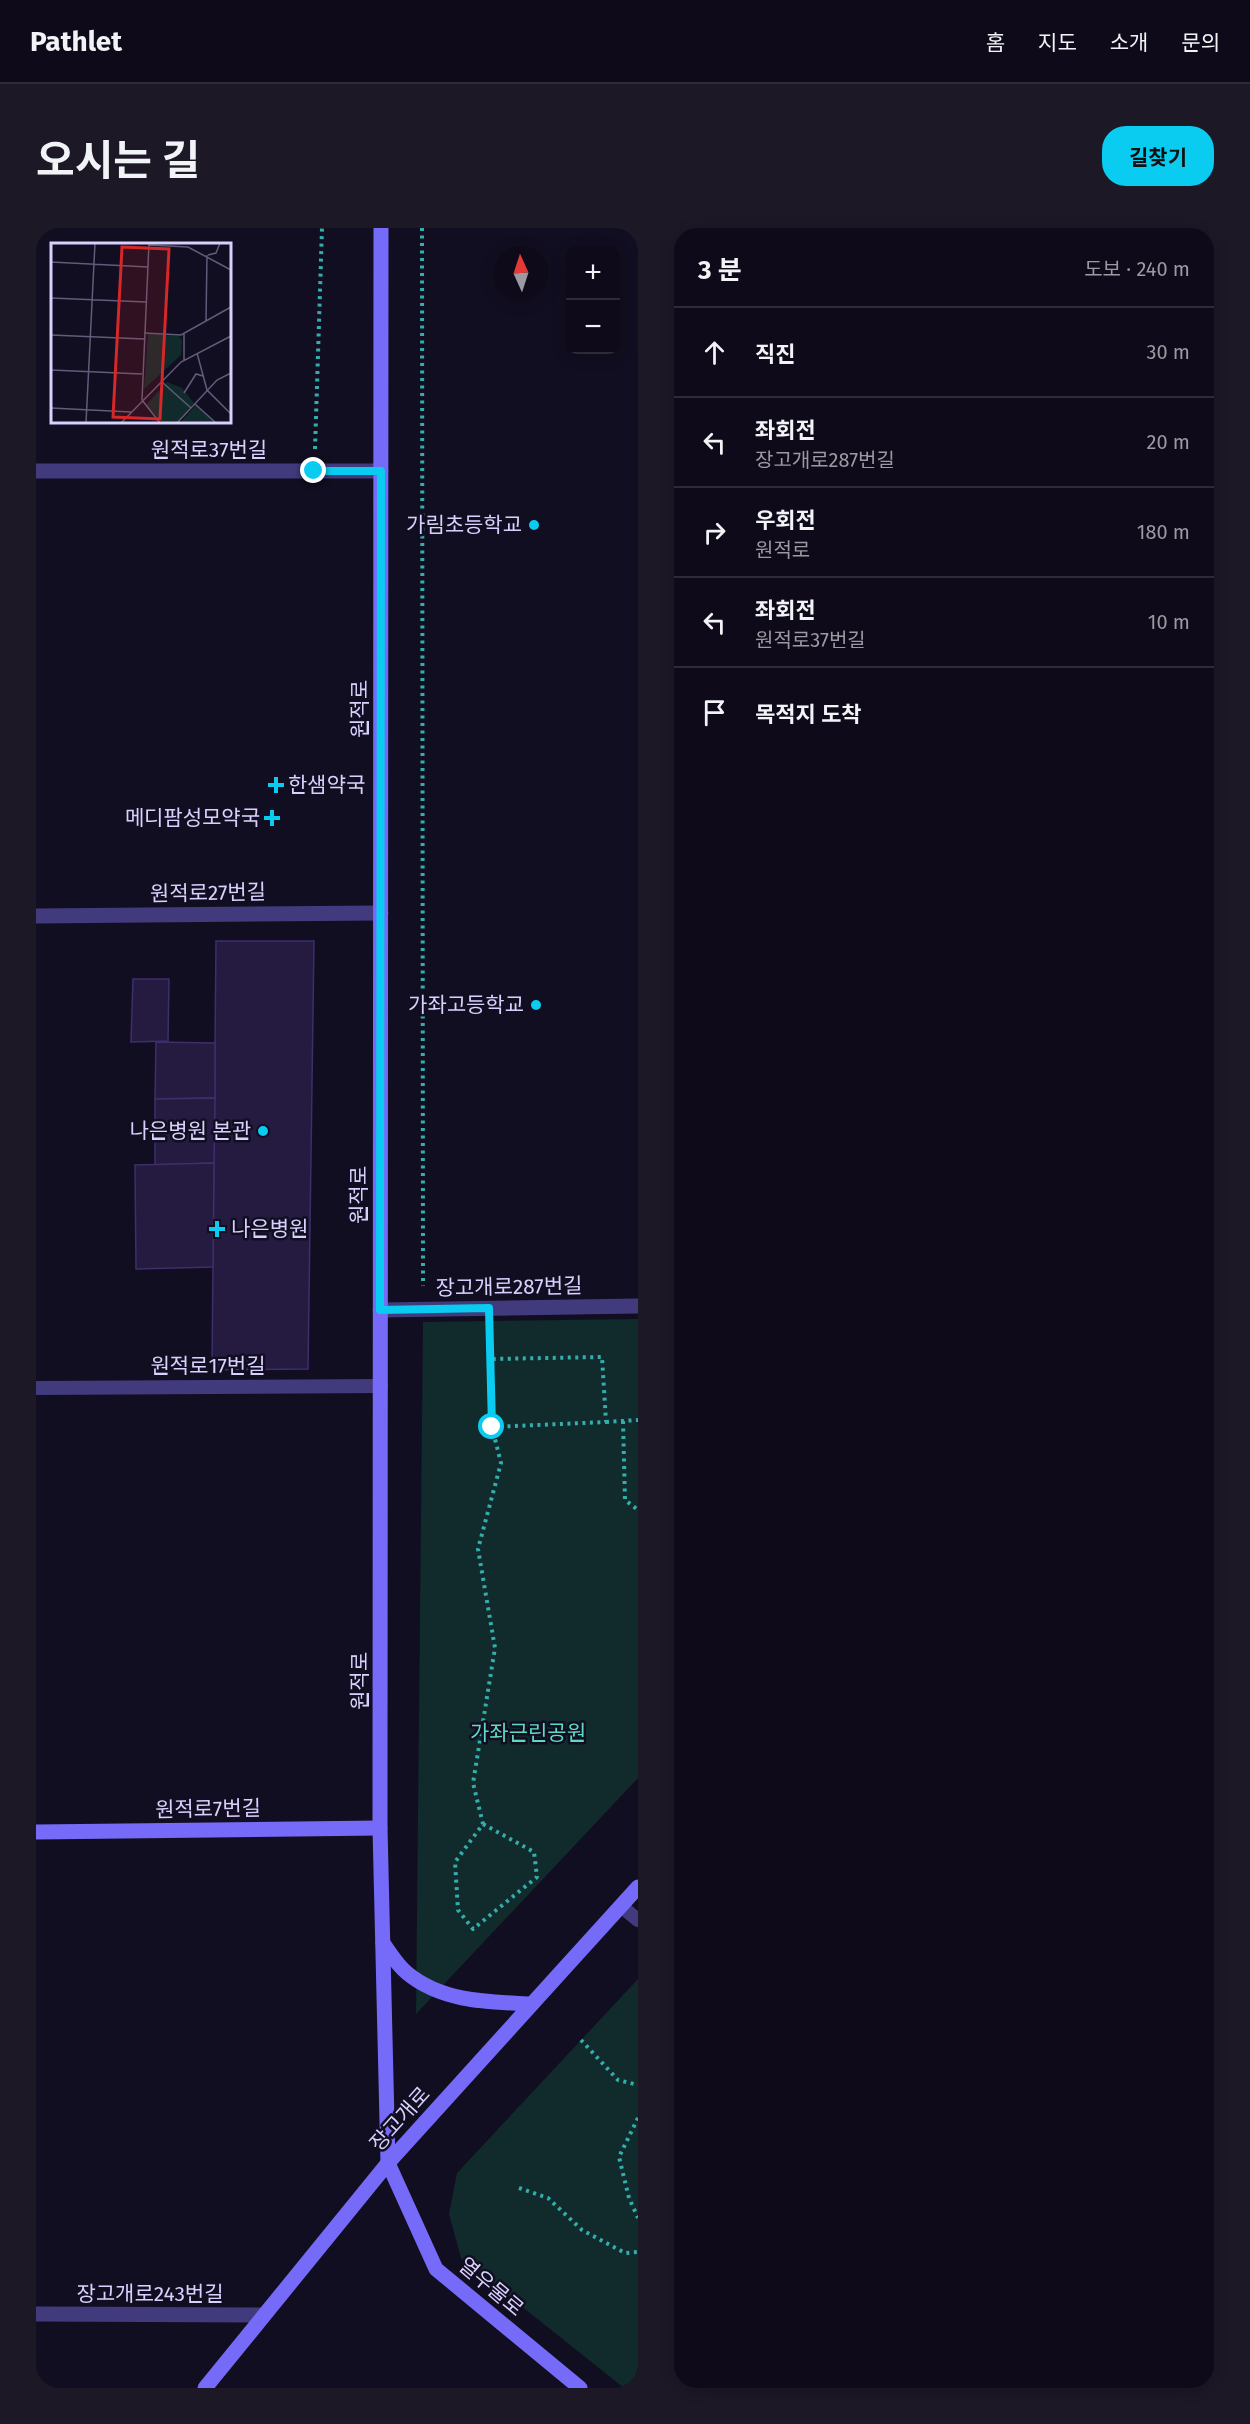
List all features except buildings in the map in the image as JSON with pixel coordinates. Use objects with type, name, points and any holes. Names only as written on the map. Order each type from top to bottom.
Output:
[{"type":"street","name":"원적로","points":[[381,228],[380,1828],[388,2163]]},
{"type":"street","name":"원적로37번길","points":[[36,471],[381,471]]},
{"type":"street","name":"원적로27번길","points":[[36,916],[381,913]]},
{"type":"street","name":"장고개로287번길","points":[[380,1310],[638,1306]]},
{"type":"street","name":"원적로7번길","points":[[36,1832],[380,1828]]},
{"type":"street","name":"장고개로","points":[[205,2388],[388,2163],[638,1887]]},
{"type":"street","points":[[383,1943],[405,1971],[427,1987],[480,2001],[531,2004]]},
{"type":"street","name":"열우물로","points":[[388,2163],[436,2269],[580,2388]]},
{"type":"street","name":"장고개로243번길","points":[[36,2314],[264,2315]]},
{"type":"lane","name":"원적로17번길","points":[[36,1388],[381,1386]]},
{"type":"lane","points":[[621,1906],[638,1920]]},
{"type":"path","points":[[314,471],[322,228]]},
{"type":"path","points":[[422,228],[423,1310]]},
{"type":"path","points":[[483,1824],[455,1862],[458,1910],[473,1929],[537,1877],[534,1852],[483,1824],[473,1783],[495,1648],[478,1549],[501,1463],[492,1427],[489,1308]]},
{"type":"path","points":[[491,1359],[602,1357],[606,1422]]},
{"type":"path","points":[[492,1427],[638,1420]]},
{"type":"path","points":[[623,1421],[625,1500],[638,1510]]},
{"type":"path","points":[[581,2040],[618,2080],[638,2085]]},
{"type":"path","points":[[638,2118],[619,2157],[629,2198],[638,2218]]},
{"type":"path","points":[[519,2188],[548,2198],[582,2229],[625,2253],[638,2252]]},
{"type":"green space","name":"가좌근린공원","points":[[638,1319],[638,1778],[416,2014],[423,1322]]},
{"type":"green space","points":[[638,1979],[638,2388],[624,2388],[461,2258],[449,2214],[457,2173]]},
{"type":"place","name":"가림초등학교","points":[[534,525]]},
{"type":"place","name":"한샘약국","points":[[276,785]]},
{"type":"place","name":"메디팜성모약국","points":[[272,818]]},
{"type":"place","name":"가좌고등학교","points":[[536,1005]]},
{"type":"place","name":"나은병원 본관","points":[[263,1131]]},
{"type":"place","name":"나은병원","points":[[217,1229]]},
{"type":"route","points":[[314,471],[381,471],[380,1310],[489,1308],[492,1427]]}]
